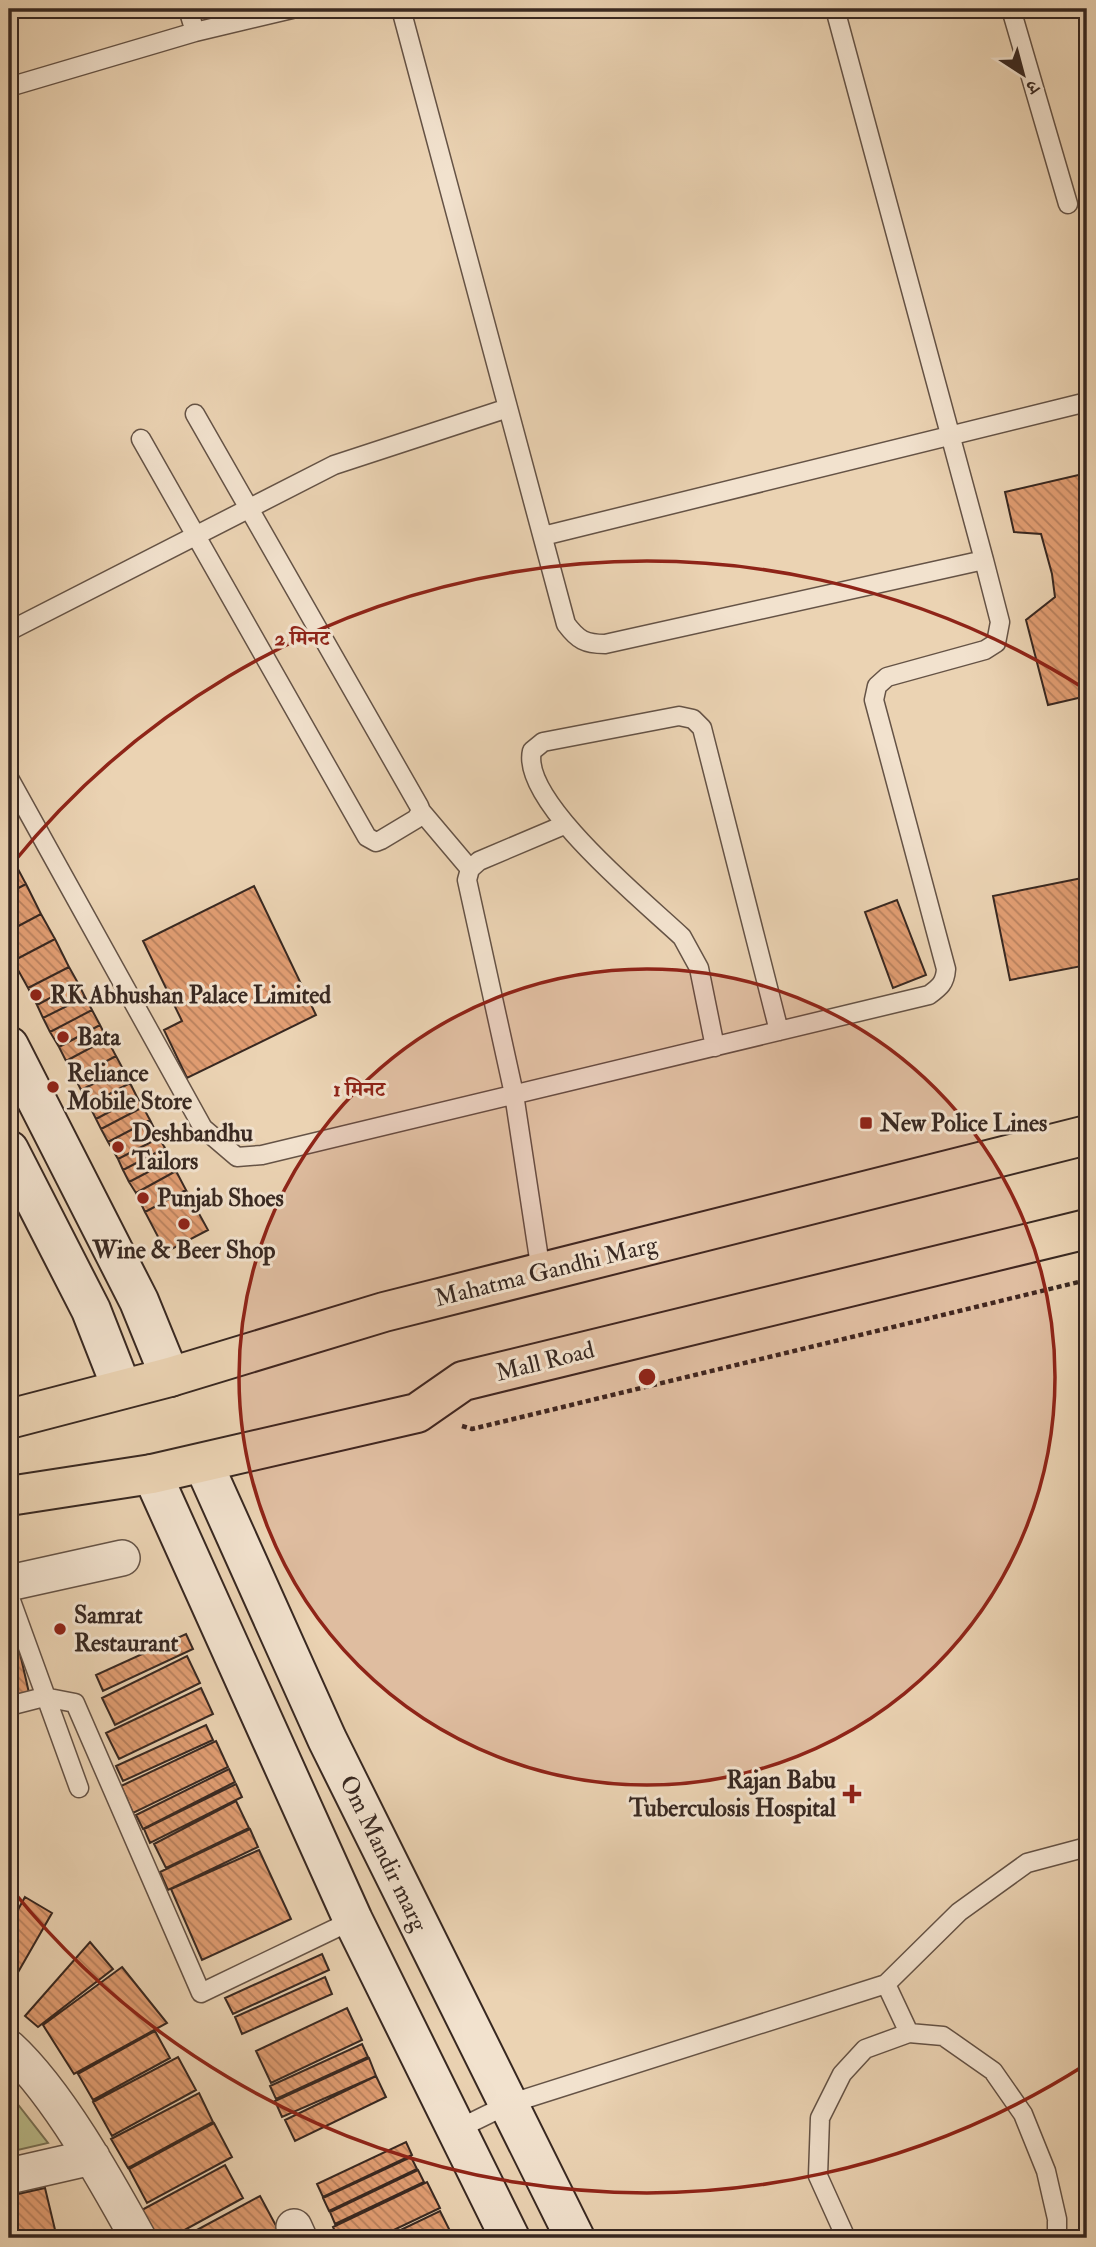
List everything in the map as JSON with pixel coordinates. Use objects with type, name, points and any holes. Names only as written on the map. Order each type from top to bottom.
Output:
[{"type":"main road","points":[[9,1046],[139,1301],[170,1377]]},
{"type":"main road","name":"Mahatma Gandhi Marg","points":[[9,1419],[170,1377],[384,1312],[1087,1135]]},
{"type":"main road","points":[[9,1150],[91,1310],[122,1389]]},
{"type":"main road","name":"Mall Road","points":[[9,1496],[152,1474],[417,1413],[463,1381],[1087,1229]]},
{"type":"main road","name":"Om Mandir marg","points":[[203,1463],[327,1739],[575,2238]]},
{"type":"main road","points":[[152,1474],[354,1920],[510,2238]]},
{"type":"street","points":[[9,1583],[122,1558]]},
{"type":"street","points":[[9,2048],[24,2062],[92,2157],[138,2238]]},
{"type":"street","points":[[9,2176],[92,2157]]},
{"type":"lane","points":[[188,9],[195,32]]},
{"type":"lane","points":[[9,87],[195,32],[292,9]]},
{"type":"lane","points":[[401,9],[566,624],[578,640],[590,644],[605,644],[984,560]]},
{"type":"lane","points":[[9,778],[203,1128],[237,1157],[262,1156],[929,995],[945,980],[946,969],[874,700],[877,686],[887,677],[985,650],[996,643],[1000,622],[835,9]]},
{"type":"lane","points":[[1010,9],[1068,204]]},
{"type":"lane","points":[[542,536],[1087,402]]},
{"type":"lane","points":[[9,631],[334,465],[508,408]]},
{"type":"lane","points":[[195,414],[421,811],[471,869]]},
{"type":"lane","points":[[141,439],[367,837],[376,842],[381,840],[416,819],[421,811]]},
{"type":"lane","points":[[715,1047],[693,952],[682,937],[564,825],[532,773],[532,751],[543,742],[679,716],[693,719],[702,728],[779,1031]]},
{"type":"lane","points":[[541,1272],[514,1094],[467,880],[471,869],[479,861],[564,825]]},
{"type":"lane","points":[[9,1595],[79,1788]]},
{"type":"lane","points":[[9,1706],[44,1697],[75,1703],[201,1993],[354,1920]]},
{"type":"lane","points":[[456,2130],[509,2104],[886,1984],[959,1912],[1027,1863],[1087,1847]]},
{"type":"lane","points":[[886,1984],[909,2033]]},
{"type":"lane","points":[[846,2238],[818,2176],[820,2118],[842,2074],[865,2049],[909,2033],[943,2036],[993,2071],[1023,2114],[1046,2171],[1057,2219],[1057,2238]]},
{"type":"path","points":[[417,1413],[472,1429],[1087,1280]]},
{"type":"green space","points":[[9,2093],[48,2143],[9,2152]]},
{"type":"building","points":[[1087,473],[1087,696],[1048,705],[1026,620],[1055,597],[1052,574],[1041,534],[1014,532],[1005,492]]},
{"type":"building","points":[[11,856],[26,884],[9,893],[9,858]]},
{"type":"building","points":[[1087,877],[1087,965],[1010,980],[993,896]]},
{"type":"building","points":[[26,884],[41,914],[9,931],[9,893]]},
{"type":"building","points":[[254,886],[316,1015],[187,1078],[164,1030],[182,1021],[143,941]]},
{"type":"building","points":[[897,900],[926,975],[893,988],[865,912]]},
{"type":"building","points":[[41,914],[55,939],[13,961],[9,953],[9,931]]},
{"type":"building","points":[[55,939],[69,967],[28,988],[13,961]]},
{"type":"building","points":[[69,967],[78,983],[37,1005],[28,988]]},
{"type":"building","points":[[78,983],[85,997],[43,1018],[37,1005]]},
{"type":"building","points":[[85,997],[92,1010],[50,1032],[43,1018]]},
{"type":"building","points":[[92,1010],[100,1025],[59,1047],[50,1032]]},
{"type":"building","points":[[100,1025],[107,1039],[66,1061],[59,1047]]},
{"type":"building","points":[[107,1039],[116,1056],[75,1078],[66,1061]]},
{"type":"building","points":[[116,1056],[123,1069],[81,1090],[75,1078]]},
{"type":"building","points":[[123,1069],[130,1083],[89,1105],[81,1090]]},
{"type":"building","points":[[130,1083],[137,1097],[96,1119],[89,1105]]},
{"type":"building","points":[[137,1097],[143,1107],[101,1129],[96,1119]]},
{"type":"building","points":[[143,1107],[150,1120],[108,1142],[101,1129]]},
{"type":"building","points":[[150,1120],[159,1138],[118,1159],[108,1142]]},
{"type":"building","points":[[159,1138],[165,1148],[123,1170],[118,1159]]},
{"type":"building","points":[[165,1148],[171,1160],[129,1182],[123,1170]]},
{"type":"building","points":[[171,1160],[176,1171],[136,1193],[129,1182]]},
{"type":"building","points":[[176,1171],[186,1190],[145,1212],[136,1193]]},
{"type":"building","points":[[186,1190],[208,1230],[166,1252],[145,1212]]},
{"type":"building","points":[[12,1618],[29,1693],[9,1701],[9,1619]]},
{"type":"building","points":[[186,1634],[193,1649],[103,1691],[96,1675]]},
{"type":"building","points":[[187,1656],[200,1683],[115,1725],[102,1698]]},
{"type":"building","points":[[201,1688],[213,1714],[119,1759],[106,1733]]},
{"type":"building","points":[[206,1725],[213,1740],[123,1781],[116,1766]]},
{"type":"building","points":[[216,1741],[228,1767],[133,1813],[121,1786]]},
{"type":"building","points":[[229,1769],[235,1782],[143,1829],[136,1815]]},
{"type":"building","points":[[236,1784],[242,1797],[150,1843],[144,1829]]},
{"type":"building","points":[[236,1801],[249,1828],[166,1868],[154,1844]]},
{"type":"building","points":[[250,1829],[258,1847],[168,1890],[160,1872]]},
{"type":"building","points":[[259,1850],[291,1919],[202,1960],[171,1889]]},
{"type":"building","points":[[25,1897],[52,1913],[9,1988],[9,1926]]},
{"type":"building","points":[[9,1901],[16,1905],[9,1917]]},
{"type":"building","points":[[90,1942],[113,1969],[38,2027],[25,2016]]},
{"type":"building","points":[[322,1954],[329,1970],[233,2014],[225,1998]]},
{"type":"building","points":[[122,1967],[167,2023],[74,2074],[43,2025]]},
{"type":"building","points":[[325,1977],[332,1994],[242,2034],[235,2017]]},
{"type":"building","points":[[347,2008],[362,2040],[271,2083],[256,2051]]},
{"type":"building","points":[[155,2031],[170,2058],[93,2100],[78,2074]]},
{"type":"building","points":[[362,2044],[368,2057],[276,2099],[270,2086]]},
{"type":"building","points":[[178,2057],[196,2090],[112,2136],[93,2102]]},
{"type":"building","points":[[369,2058],[376,2076],[282,2117],[275,2101]]},
{"type":"building","points":[[376,2076],[386,2097],[295,2141],[285,2120]]},
{"type":"building","points":[[199,2093],[213,2122],[128,2168],[111,2139]]},
{"type":"building","points":[[214,2123],[232,2157],[147,2203],[129,2169]]},
{"type":"building","points":[[406,2142],[412,2155],[323,2197],[317,2184]]},
{"type":"building","points":[[411,2157],[417,2169],[329,2211],[323,2198]]},
{"type":"building","points":[[225,2165],[243,2198],[170,2238],[155,2238],[140,2211]]},
{"type":"building","points":[[418,2170],[424,2182],[335,2224],[330,2212]]},
{"type":"building","points":[[427,2182],[440,2208],[377,2238],[338,2238],[333,2227]]},
{"type":"building","points":[[45,2188],[57,2238],[18,2238],[9,2196]]},
{"type":"building","points":[[260,2196],[281,2235],[275,2238],[182,2238]]},
{"type":"building","points":[[440,2211],[453,2237],[384,2238]]},
{"type":"place","name":"RK Abhushan Palace Limited","points":[[36,995]]},
{"type":"place","name":"Bata","points":[[63,1037]]},
{"type":"place","name":"Reliance Mobile Store","points":[[53,1087]]},
{"type":"place","name":"New Police Lines","points":[[866,1123]]},
{"type":"place","name":"Deshbandhu Tailors","points":[[118,1147]]},
{"type":"place","name":"Punjab Shoes","points":[[143,1198]]},
{"type":"place","name":"Wine & Beer Shop","points":[[184,1224]]},
{"type":"place","name":"Samrat Restaurant","points":[[60,1629]]},
{"type":"place","name":"Rajan Babu Tuberculosis Hospital","points":[[852,1794]]}]
